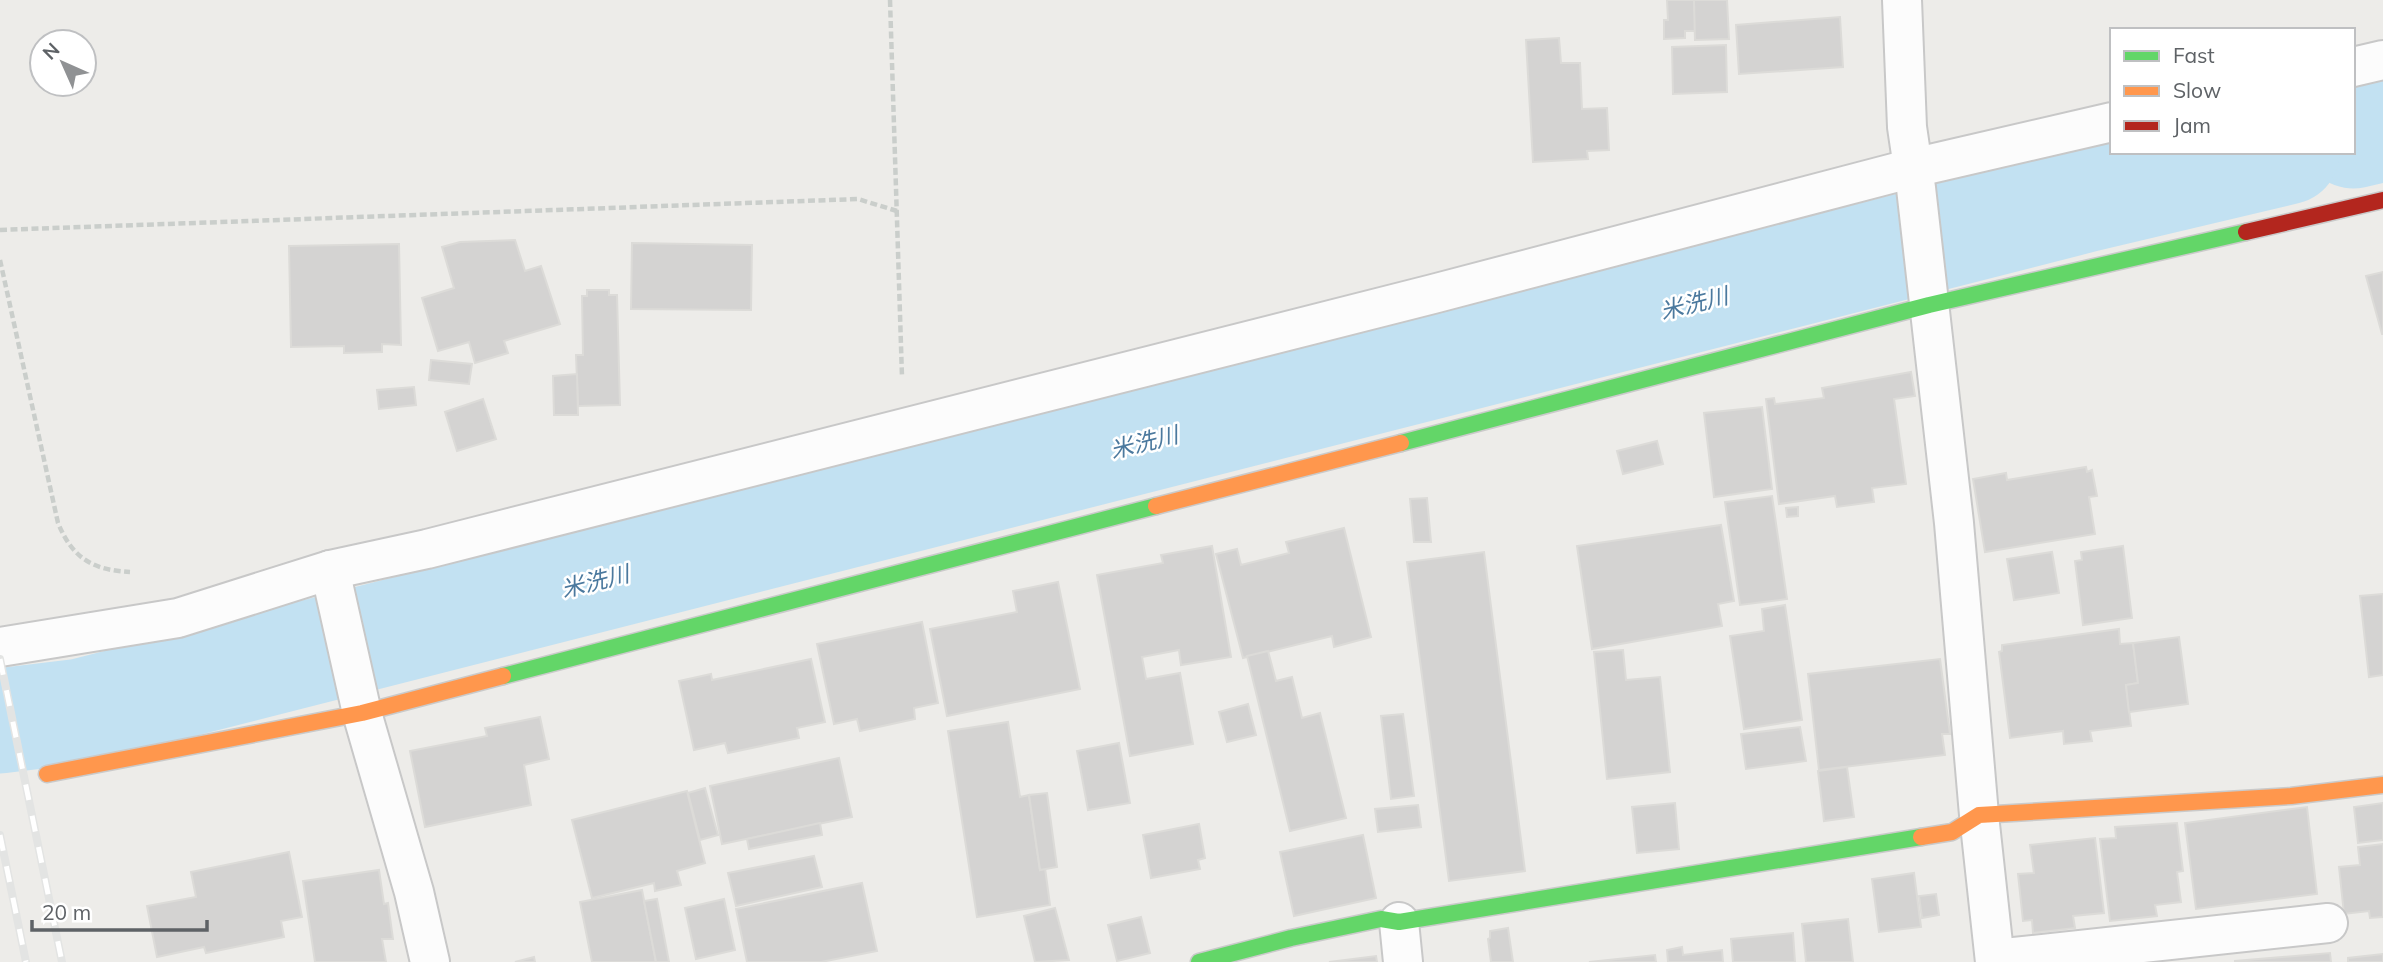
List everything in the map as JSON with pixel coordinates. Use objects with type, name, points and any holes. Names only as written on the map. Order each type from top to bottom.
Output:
[{"type":"street","points":[[1902,0],[1907,127],[1955,523],[1979,815],[1995,960],[2328,923]]},
{"type":"street","points":[[2355,67],[2383,60]]},
{"type":"street","points":[[0,647],[178,618],[332,579],[427,549],[904,427],[1446,290],[1915,178],[2110,123]]},
{"type":"street","points":[[47,774],[361,704],[1927,295],[2383,200]]},
{"type":"street","points":[[332,579],[361,704],[414,892],[430,962]]},
{"type":"street","points":[[1199,962],[1381,919],[1399,922],[1952,832],[1979,815],[2291,796],[2383,785]]},
{"type":"street","points":[[1399,922],[1403,962]]},
{"type":"path","points":[[890,0],[904,427]]},
{"type":"path","points":[[0,230],[858,199],[897,211]]},
{"type":"path","points":[[0,260],[58,523],[64,536],[91,564],[107,571],[135,572]]},
{"type":"building","points":[[1667,0],[1694,0],[1696,31],[1685,31],[1685,38],[1664,39],[1664,20],[1668,20]]},
{"type":"building","points":[[1694,0],[1727,0],[1729,39],[1695,40]]},
{"type":"building","points":[[1840,17],[1843,67],[1739,74],[1736,25]]},
{"type":"building","points":[[1559,38],[1561,63],[1580,63],[1582,109],[1607,108],[1609,150],[1587,151],[1588,159],[1533,162],[1526,40]]},
{"type":"building","points":[[1726,45],[1727,92],[1673,94],[1672,47]]},
{"type":"building","points":[[515,240],[525,271],[541,266],[560,324],[504,341],[508,353],[475,363],[469,342],[438,351],[422,298],[454,288],[442,247],[460,242]]},
{"type":"building","points":[[632,243],[752,245],[751,310],[631,309]]},
{"type":"building","points":[[399,244],[401,345],[382,344],[382,352],[344,353],[344,346],[291,347],[289,246]]},
{"type":"building","points":[[2383,272],[2383,334],[2382,334],[2366,276]]},
{"type":"building","points":[[587,290],[609,290],[609,295],[617,295],[620,405],[578,406],[576,355],[583,355],[582,296],[587,296]]},
{"type":"building","points":[[431,360],[472,364],[469,384],[429,380]]},
{"type":"building","points":[[1911,372],[1915,396],[1894,399],[1906,484],[1872,488],[1874,502],[1837,507],[1835,496],[1779,504],[1766,399],[1774,398],[1775,404],[1824,398],[1822,388]]},
{"type":"building","points":[[577,374],[578,415],[554,415],[553,376]]},
{"type":"building","points":[[414,387],[416,405],[379,409],[377,390]]},
{"type":"building","points":[[483,399],[496,439],[457,451],[445,412]]},
{"type":"building","points":[[1762,407],[1772,489],[1714,497],[1704,413]]},
{"type":"building","points":[[1657,441],[1663,464],[1623,474],[1617,451]]},
{"type":"building","points":[[2086,467],[2087,472],[2092,470],[2097,496],[2089,497],[2095,534],[1985,552],[1973,479],[2006,473],[2007,480]]},
{"type":"building","points":[[1772,496],[1787,599],[1740,605],[1725,502]]},
{"type":"building","points":[[1427,498],[1431,542],[1414,542],[1410,499]]},
{"type":"building","points":[[1798,507],[1798,516],[1787,517],[1786,508]]},
{"type":"building","points":[[1721,525],[1734,601],[1718,604],[1722,626],[1592,649],[1577,546]]},
{"type":"building","points":[[1344,528],[1371,637],[1334,647],[1332,636],[1243,658],[1216,554],[1237,549],[1241,565],[1289,553],[1286,542]]},
{"type":"building","points":[[1212,546],[1231,657],[1181,665],[1179,650],[1142,657],[1146,679],[1180,673],[1193,744],[1130,756],[1097,575],[1163,563],[1161,555]]},
{"type":"building","points":[[2123,546],[2132,618],[2083,625],[2075,561],[2082,560],[2081,552]]},
{"type":"building","points":[[1484,552],[1525,871],[1449,881],[1407,562]]},
{"type":"building","points":[[2052,552],[2059,593],[2014,600],[2007,559]]},
{"type":"building","points":[[1058,582],[1080,689],[947,716],[930,629],[1017,612],[1013,591]]},
{"type":"building","points":[[2383,594],[2383,675],[2369,677],[2360,596]]},
{"type":"building","points":[[1785,605],[1802,720],[1744,729],[1730,636],[1764,631],[1762,609]]},
{"type":"building","points":[[922,622],[938,703],[914,708],[915,719],[860,731],[857,719],[834,724],[817,644]]},
{"type":"building","points":[[2119,629],[2120,644],[2133,643],[2138,683],[2126,685],[2131,726],[2090,731],[2092,741],[2064,744],[2063,731],[2010,738],[1999,652],[2002,651],[2002,645]]},
{"type":"building","points":[[2179,637],[2188,704],[2129,712],[2126,685],[2138,683],[2133,643]]},
{"type":"building","points":[[1623,650],[1626,680],[1660,677],[1670,772],[1607,779],[1594,652]]},
{"type":"building","points":[[1268,651],[1276,681],[1292,677],[1302,718],[1320,713],[1346,818],[1290,831],[1247,656]]},
{"type":"building","points":[[811,659],[825,722],[797,728],[799,738],[728,753],[725,743],[694,750],[679,681],[711,674],[712,680]]},
{"type":"building","points":[[1940,659],[1950,734],[1942,734],[1945,755],[1819,770],[1808,674]]},
{"type":"building","points":[[1248,704],[1256,735],[1227,742],[1219,712]]},
{"type":"building","points":[[1403,714],[1414,796],[1391,799],[1381,716]]},
{"type":"building","points":[[540,717],[549,759],[524,765],[531,805],[425,827],[410,751],[487,736],[485,728]]},
{"type":"building","points":[[1008,722],[1020,797],[1029,795],[1040,870],[1045,868],[1050,905],[977,917],[948,731]]},
{"type":"building","points":[[1800,727],[1806,761],[1746,769],[1741,734]]},
{"type":"building","points":[[1119,743],[1130,803],[1088,810],[1077,751]]},
{"type":"building","points":[[839,758],[852,817],[722,844],[710,786]]},
{"type":"building","points":[[1847,767],[1854,817],[1824,821],[1818,771]]},
{"type":"building","points":[[705,788],[718,835],[700,840],[688,793]]},
{"type":"building","points":[[687,791],[705,863],[677,871],[681,885],[655,891],[654,883],[592,898],[572,820]]},
{"type":"building","points":[[1047,793],[1057,867],[1040,870],[1029,795]]},
{"type":"building","points":[[1675,803],[1679,849],[1637,853],[1632,807]]},
{"type":"building","points":[[2383,803],[2383,840],[2358,843],[2354,807]]},
{"type":"building","points":[[1418,805],[1421,827],[1378,832],[1375,809]]},
{"type":"building","points":[[2307,807],[2317,894],[2196,909],[2185,823]]},
{"type":"building","points":[[820,823],[822,835],[749,849],[747,839]]},
{"type":"building","points":[[2177,823],[2183,871],[2177,872],[2181,902],[2155,905],[2157,916],[2110,921],[2100,839],[2116,838],[2115,827]]},
{"type":"building","points":[[1199,824],[1205,858],[1198,860],[1200,869],[1151,878],[1143,835]]},
{"type":"building","points":[[1363,835],[1376,898],[1294,916],[1280,852]]},
{"type":"building","points":[[2095,838],[2104,913],[2073,916],[2075,928],[2033,933],[2032,920],[2023,921],[2018,874],[2034,873],[2030,845]]},
{"type":"building","points":[[2383,844],[2383,917],[2370,918],[2369,911],[2344,914],[2339,867],[2360,865],[2358,847]]},
{"type":"building","points":[[289,852],[302,917],[281,921],[284,937],[206,953],[204,947],[157,957],[147,906],[196,897],[191,872]]},
{"type":"building","points":[[814,856],[822,887],[736,906],[728,873]]},
{"type":"building","points":[[379,870],[384,904],[388,903],[393,939],[382,939],[386,962],[315,962],[303,881]]},
{"type":"building","points":[[1914,873],[1921,927],[1879,932],[1872,879]]},
{"type":"building","points":[[862,883],[877,951],[821,962],[747,962],[736,909]]},
{"type":"building","points":[[642,890],[656,962],[592,962],[580,902]]},
{"type":"building","points":[[1936,894],[1939,915],[1922,918],[1919,896]]},
{"type":"building","points":[[657,899],[669,962],[656,962],[644,901]]},
{"type":"building","points":[[724,899],[735,950],[696,959],[685,908]]},
{"type":"building","points":[[1055,908],[1069,960],[1035,962],[1024,916]]},
{"type":"building","points":[[1141,917],[1150,953],[1117,961],[1108,925]]},
{"type":"building","points":[[1848,919],[1853,962],[1806,962],[1802,924]]},
{"type":"building","points":[[1508,928],[1513,962],[1491,962],[1488,939],[1490,931]]},
{"type":"building","points":[[1793,933],[1795,962],[1733,962],[1731,939]]},
{"type":"building","points":[[1682,947],[1683,955],[1722,950],[1723,962],[1668,962],[1667,950]]},
{"type":"building","points":[[2330,953],[2331,962],[2235,962],[2235,961]]},
{"type":"building","points":[[2383,954],[2383,962],[2348,962],[2348,958]]},
{"type":"building","points":[[1655,955],[1656,962],[1589,962]]},
{"type":"building","points":[[1376,956],[1377,962],[1329,962]]},
{"type":"building","points":[[534,957],[535,962],[515,962]]},
{"type":"waterway","name":"米洗川","points":[[2355,136],[2383,129]]},
{"type":"waterway","name":"米洗川","points":[[0,721],[81,711],[2085,200],[2279,154]]},
{"type":"railway","points":[[0,659],[62,962]]},
{"type":"railway","points":[[0,835],[26,962]]},
{"type":"traffic: fast","points":[[1401,443],[1929,305],[2246,232]]},
{"type":"traffic: fast","points":[[503,676],[1156,506]]},
{"type":"traffic: fast","points":[[1199,962],[1291,938],[1381,919],[1399,922],[1921,837]]},
{"type":"traffic: slow","points":[[1156,506],[1401,443]]},
{"type":"traffic: slow","points":[[47,774],[362,713],[503,676]]},
{"type":"traffic: slow","points":[[1921,837],[1952,832],[1979,815],[2291,796],[2383,785]]},
{"type":"traffic: jam","points":[[2246,232],[2383,200]]}]
